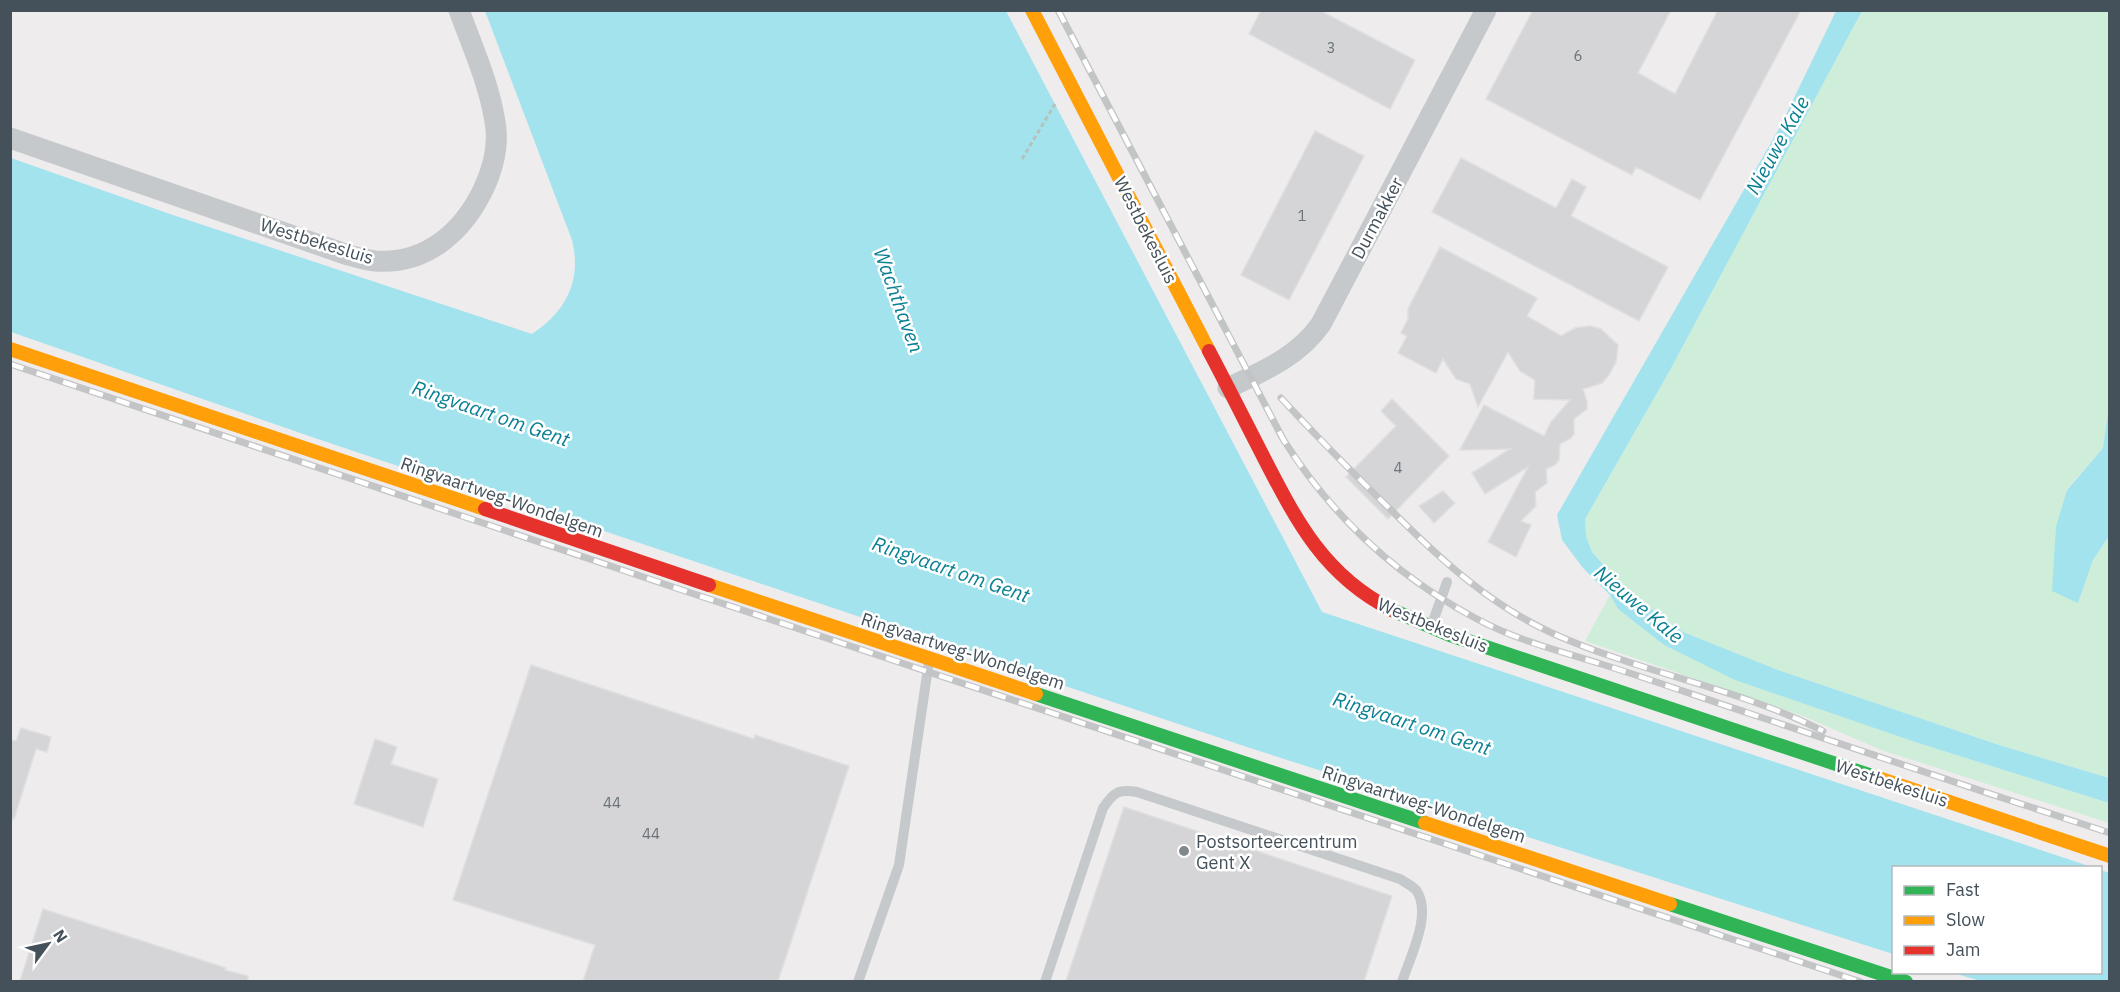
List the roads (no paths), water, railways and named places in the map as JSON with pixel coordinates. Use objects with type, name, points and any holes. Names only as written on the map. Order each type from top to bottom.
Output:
[{"type":"street","name":"Westbekesluis","points":[[10,138],[348,255],[374,261],[416,256],[435,247],[453,234],[471,214],[492,173],[496,131],[493,107],[459,10]]},
{"type":"street","name":"Westbekesluis","points":[[1032,10],[1288,503],[1327,562],[1345,579],[1377,603],[1431,628],[2109,855]]},
{"type":"street","name":"Durmakker","points":[[1228,388],[1294,353],[1317,330],[1486,10]]},
{"type":"street","name":"Ringvaartweg-Wondelgem","points":[[10,349],[628,559],[1906,981]]},
{"type":"lane","points":[[1431,628],[1447,582]]},
{"type":"lane","points":[[858,981],[899,865],[930,658]]},
{"type":"lane","points":[[1046,981],[1103,808],[1112,795],[1124,790],[1137,792],[1400,879],[1415,890],[1423,906],[1422,921],[1402,981]]},
{"type":"water","points":[[485,11],[1006,11],[1322,612],[2089,866],[1892,866],[1892,954],[1253,749],[604,531],[380,460],[11,332],[11,158],[170,214],[532,334],[554,315],[569,294],[575,269],[572,240]]},
{"type":"water","name":"Nieuwe Kale","points":[[1836,11],[1862,11],[1669,372],[1585,519],[1586,536],[1592,552],[1615,578],[1647,606],[1683,632],[1778,670],[1999,745],[2109,778],[2109,803],[1918,743],[1735,680],[1664,645],[1618,609],[1610,595],[1583,568],[1562,540],[1557,515],[1780,127]]},
{"type":"water","points":[[2109,405],[2109,536],[2093,560],[2078,603],[2052,591],[2056,527],[2067,490],[2103,448]]},
{"type":"water","points":[[2102,870],[2109,873],[2109,981],[1981,981],[1956,974],[2102,974]]},
{"type":"railway","points":[[1058,10],[1283,439],[1322,493],[1344,518],[1393,564],[1420,584],[1477,619],[1522,639],[2110,833]]},
{"type":"railway","points":[[10,364],[1861,982]]},
{"type":"railway","points":[[1281,398],[1429,547],[1467,580],[1509,609],[1554,634],[1587,648],[1757,703],[1823,731]]},
{"type":"place","name":"Postsorteercentrum Gent X","points":[[1184,851]]},
{"type":"water label","name":"Wachthaven","points":[[899,300]]},
{"type":"water label","name":"Ringvaart om Gent","points":[[491,413]]},
{"type":"water label","name":"Ringvaart om Gent","points":[[951,569]]},
{"type":"water label","name":"Ringvaart om Gent","points":[[1412,723]]}]
